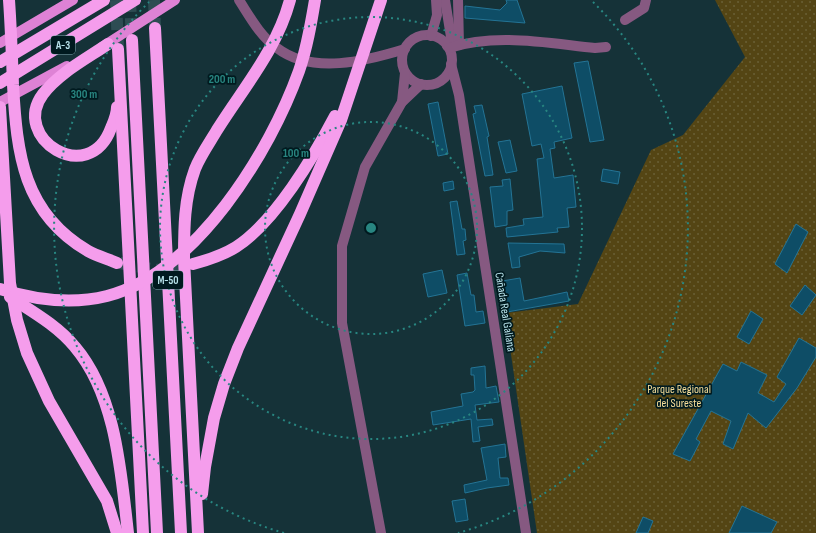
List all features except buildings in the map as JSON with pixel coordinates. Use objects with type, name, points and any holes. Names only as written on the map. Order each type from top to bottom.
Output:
[{"type":"highway","points":[[9,0],[17,139],[25,177],[36,200],[49,219],[66,236],[89,252],[117,262]]},
{"type":"highway","name":"A-3","points":[[0,62],[104,0]]},
{"type":"highway","name":"A-3","points":[[0,83],[135,0]]},
{"type":"highway","points":[[198,533],[184,259],[184,225],[187,196],[195,169],[211,139],[268,53],[277,36],[290,0]]},
{"type":"highway","points":[[25,302],[78,300],[107,296],[129,288],[154,274],[182,252],[204,230],[249,172],[281,116],[305,52],[315,0]]},
{"type":"highway","points":[[198,520],[214,418],[224,384],[238,348],[300,214],[341,120],[381,0]]},
{"type":"highway","name":"M-50","points":[[155,28],[181,533]]},
{"type":"highway","name":"M-50","points":[[132,40],[157,533]]},
{"type":"highway","points":[[118,64],[117,112],[108,138],[92,153],[76,156],[61,152],[45,143],[36,124],[36,110],[42,95],[55,81],[113,46],[118,64],[143,533]]},
{"type":"highway","points":[[194,264],[217,257],[236,247],[253,233],[282,201],[313,156],[356,76]]},
{"type":"highway","points":[[0,107],[10,283],[17,320],[27,353],[49,401],[107,501],[117,533]]},
{"type":"highway","points":[[0,290],[25,302],[54,326],[76,347],[96,379],[105,400],[113,436],[128,533]]},
{"type":"main road","points":[[0,43],[73,0]]},
{"type":"main road","points":[[0,102],[113,46],[175,0]]},
{"type":"street","points":[[239,0],[259,30],[276,48],[289,56],[313,63],[336,63],[380,57],[404,49],[418,37],[431,36],[443,41],[448,47],[452,64],[449,71],[440,81],[434,84],[421,84],[412,80],[404,69],[380,57]]},
{"type":"street","points":[[431,36],[437,15],[436,0]]},
{"type":"street","points":[[445,0],[451,37],[448,47]]},
{"type":"street","points":[[458,0],[459,45]]},
{"type":"street","points":[[625,20],[644,8],[646,0]]},
{"type":"street","points":[[448,47],[515,39],[595,48],[606,47]]},
{"type":"street","points":[[402,102],[404,49]]},
{"type":"street","name":"Cañada Real Galiana","points":[[452,64],[526,533]]},
{"type":"street","points":[[440,81],[448,84],[458,95]]},
{"type":"street","points":[[381,533],[342,323],[342,246],[365,168],[402,102],[421,84]]},
{"type":"green space","name":"Parque Regional del Sureste","points":[[715,0],[816,0],[816,533],[537,533],[505,313],[578,304],[651,150],[683,135],[745,57]]},
{"type":"tunnel","points":[[116,0],[118,47]]},
{"type":"tunnel","points":[[130,0],[132,40]]},
{"type":"tunnel","points":[[154,0],[155,28]]},
{"type":"tunnel","points":[[120,263],[157,270],[193,264]]}]
